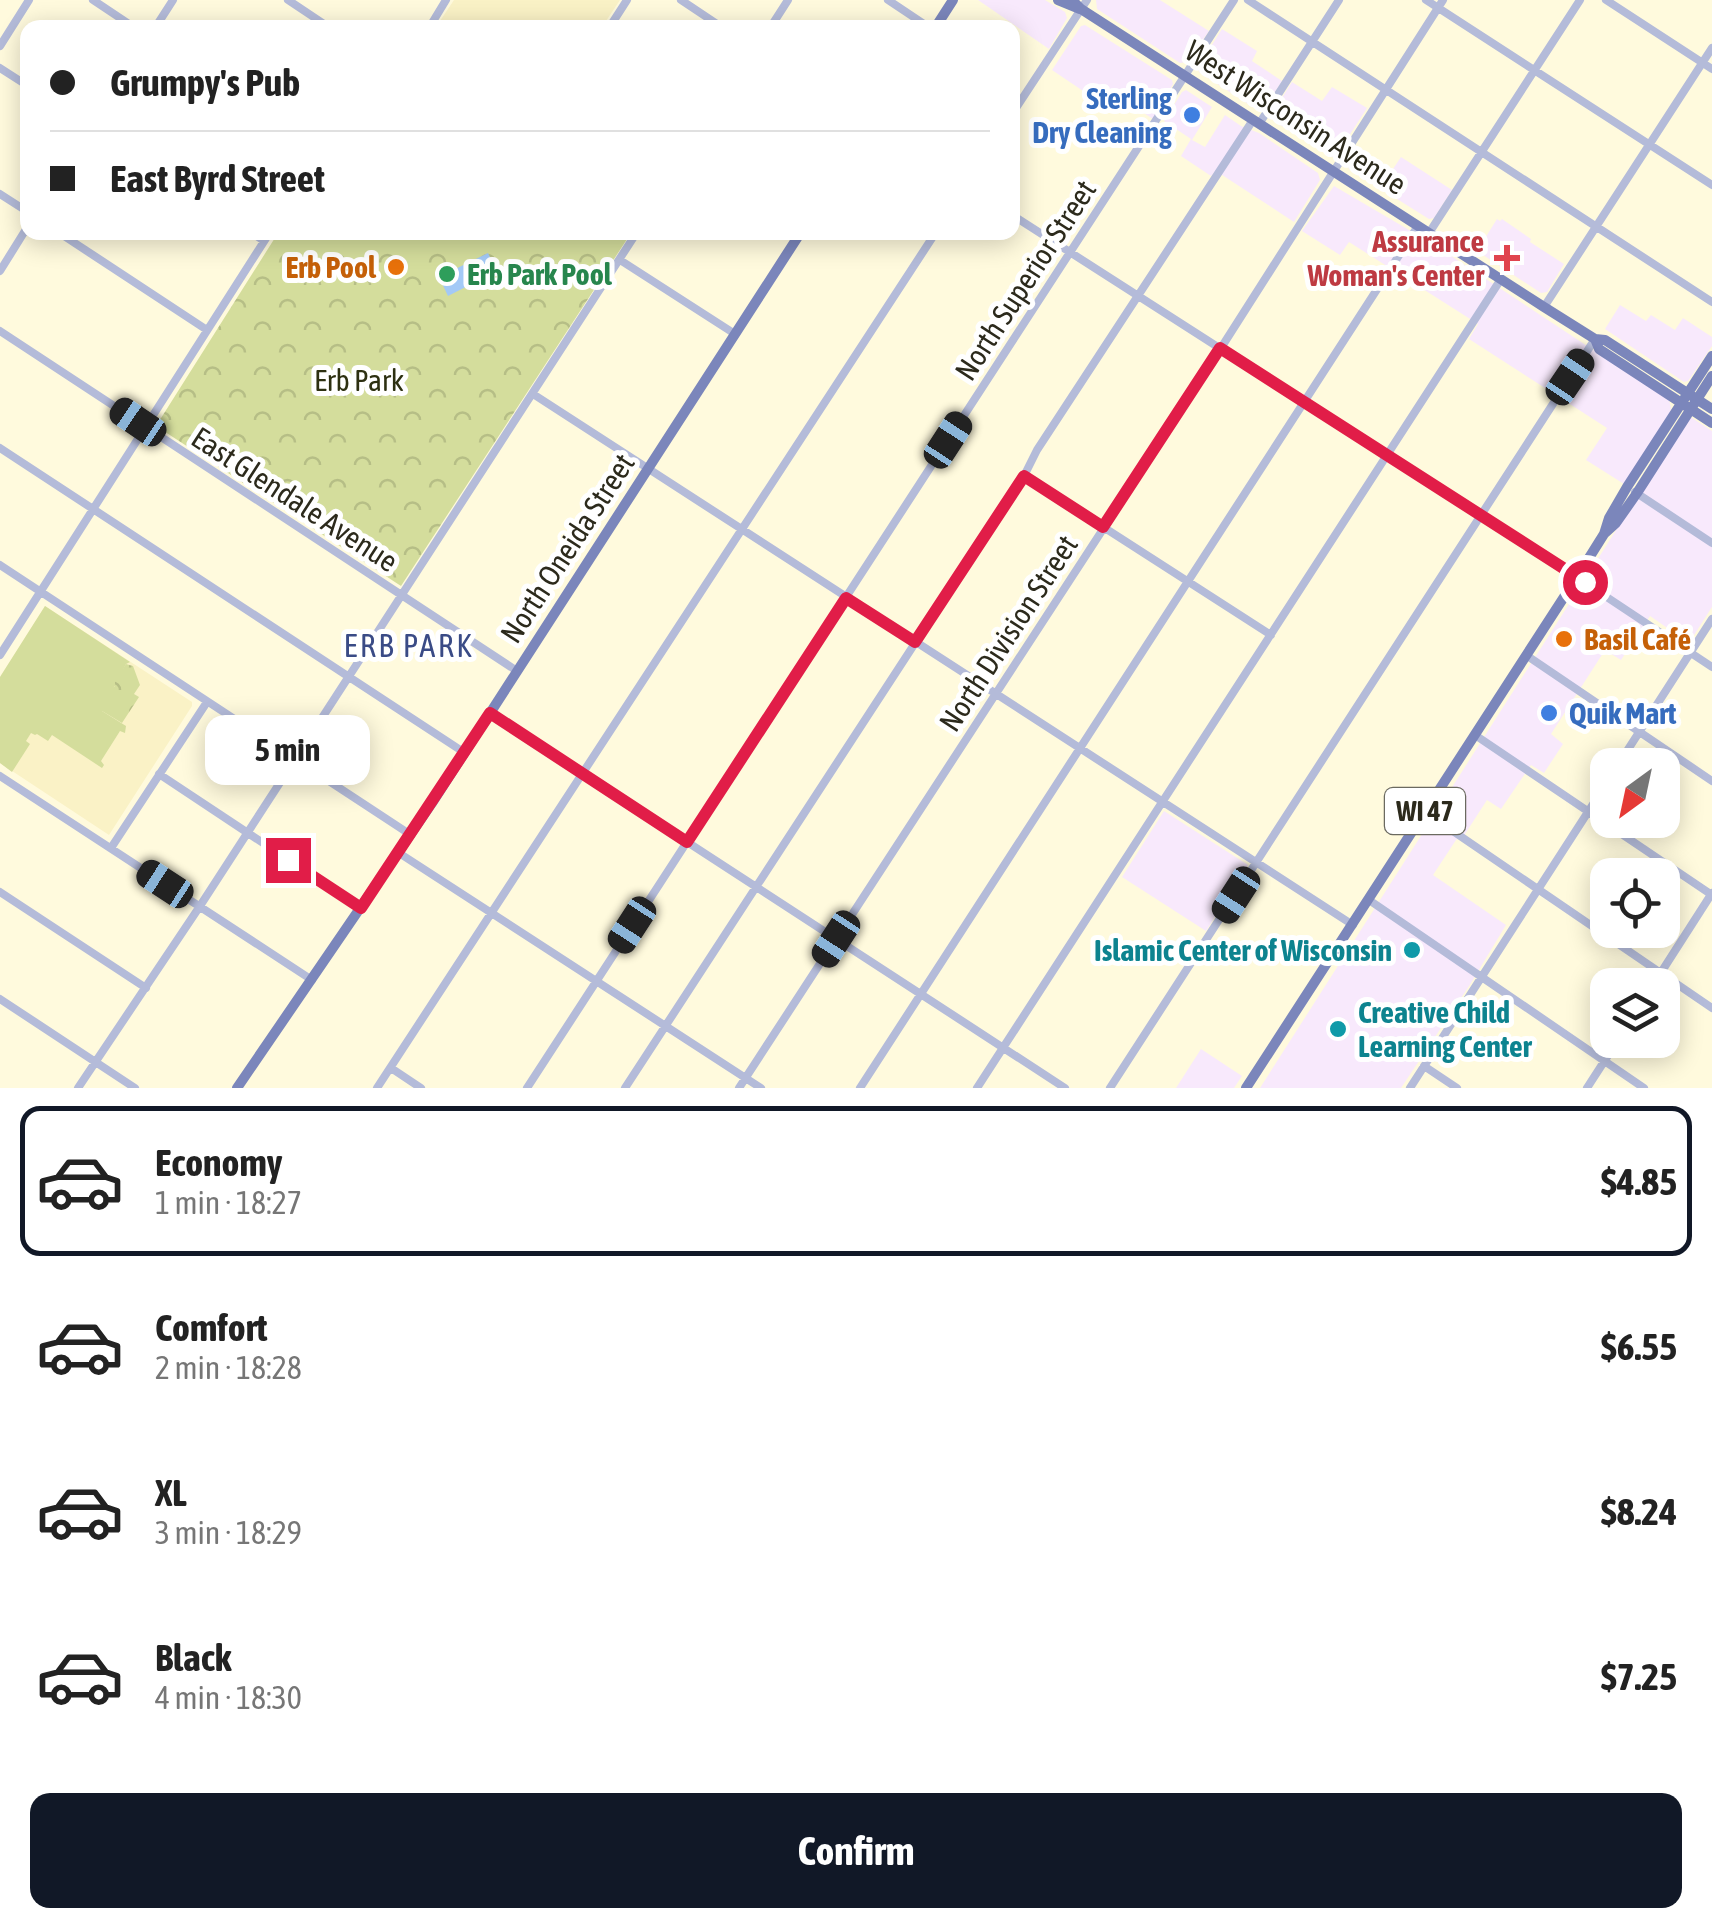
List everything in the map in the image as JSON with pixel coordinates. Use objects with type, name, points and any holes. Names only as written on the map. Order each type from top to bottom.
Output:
[{"type":"main road","points":[[938,20],[954,0]]},
{"type":"main road","name":"West Wisconsin Avenue","points":[[1058,0],[1080,3],[1185,76],[1544,307],[1595,339],[1606,340],[1689,401],[1712,423]]},
{"type":"main road","name":"North Oneida Street","points":[[237,1088],[411,835],[796,240]]},
{"type":"main road","name":"WI 47","points":[[1246,1088],[1604,534],[1616,522],[1712,356]]},
{"type":"main road","name":"WI 47","points":[[1689,401],[1712,376]]},
{"type":"main road","name":"West Wisconsin Avenue","points":[[1689,401],[1712,409]]},
{"type":"street","points":[[0,46],[30,0]]},
{"type":"street","points":[[93,0],[122,20]]},
{"type":"street","points":[[288,0],[318,20]]},
{"type":"street","points":[[681,0],[711,20]]},
{"type":"street","points":[[888,0],[919,20]]},
{"type":"street","name":"North Superior Street","points":[[526,1088],[1234,0]]},
{"type":"street","points":[[1248,0],[1712,302]]},
{"type":"street","points":[[625,1088],[1138,295],[1339,0]]},
{"type":"street","points":[[1426,0],[1441,4],[1534,70],[1712,185]]},
{"type":"street","points":[[860,1088],[1304,402],[1481,152],[1580,0]]},
{"type":"street","points":[[1606,0],[1712,69]]},
{"type":"street","points":[[1020,101],[1080,3]]},
{"type":"street","name":"North Division Street","points":[[739,1088],[1441,4]]},
{"type":"street","points":[[1544,307],[1712,48]]},
{"type":"street","points":[[1020,220],[1712,667]]},
{"type":"street","points":[[0,270],[20,239]]},
{"type":"street","points":[[70,240],[207,330]]},
{"type":"street","points":[[0,655],[264,242],[261,240]]},
{"type":"street","points":[[78,1088],[632,240]]},
{"type":"street","points":[[377,1088],[931,240]]},
{"type":"street","points":[[620,260],[735,334]]},
{"type":"street","points":[[977,1088],[1501,279]]},
{"type":"street","name":"East Glendale Avenue","points":[[0,331],[517,671]]},
{"type":"street","points":[[1110,1088],[1595,339]]},
{"type":"street","points":[[534,394],[1353,925]]},
{"type":"street","points":[[0,448],[465,753]]},
{"type":"street","points":[[1024,476],[1271,635]]},
{"type":"street","points":[[1632,490],[1712,543]]},
{"type":"street","points":[[0,565],[411,835]]},
{"type":"street","points":[[1629,748],[1712,619]]},
{"type":"street","points":[[1526,655],[1712,781]]},
{"type":"street","points":[[111,848],[207,702]]},
{"type":"street","points":[[490,713],[1065,1088]]},
{"type":"street","points":[[1475,734],[1712,894],[1663,968]]},
{"type":"street","points":[[159,774],[361,908]]},
{"type":"street","points":[[0,776],[312,980]]},
{"type":"street","points":[[1410,1088],[1590,808]]},
{"type":"street","points":[[1424,812],[1653,968]]},
{"type":"street","points":[[399,852],[761,1088]]},
{"type":"street","points":[[0,892],[146,988]]},
{"type":"street","points":[[1368,900],[1644,1088]]},
{"type":"street","points":[[1680,986],[1712,1008]]},
{"type":"street","points":[[0,999],[136,1088]]},
{"type":"street","points":[[1587,1088],[1606,1058]]},
{"type":"street","points":[[1424,1066],[1457,1088]]},
{"type":"street","points":[[391,1068],[421,1088]]},
{"type":"shaded area","points":[[454,0],[620,0],[607,20],[441,20]]},
{"type":"shaded area","points":[[978,0],[1045,0],[1065,12],[1067,18],[1049,49],[1020,29],[1020,20],[1007,20]]},
{"type":"shaded area","points":[[1096,0],[1160,0],[1209,31],[1187,62],[1180,63],[1097,9]]},
{"type":"shaded area","points":[[1085,25],[1172,80],[1153,119],[1101,85],[1092,97],[1052,70]]},
{"type":"shaded area","points":[[1222,29],[1257,51],[1252,61],[1282,81],[1263,111],[1199,72],[1198,67]]},
{"type":"shaded area","points":[[1292,82],[1322,101],[1332,87],[1367,108],[1336,156],[1331,157],[1274,121],[1271,115]]},
{"type":"shaded area","points":[[1186,90],[1212,107],[1192,140],[1205,147],[1225,115],[1318,173],[1320,180],[1294,222],[1216,171],[1211,176],[1181,156],[1191,139],[1164,121]]},
{"type":"shaded area","points":[[1356,150],[1391,172],[1401,157],[1452,190],[1434,218],[1429,219],[1349,169],[1347,164]]},
{"type":"shaded area","points":[[1334,186],[1433,244],[1669,400],[1670,414],[1624,484],[1586,460],[1607,428],[1469,339],[1478,324],[1349,242],[1340,255],[1302,231]]},
{"type":"shaded area","points":[[1497,219],[1564,264],[1547,292],[1541,293],[1477,251]]},
{"type":"shaded area","points":[[1620,305],[1646,321],[1651,315],[1675,330],[1683,318],[1712,337],[1712,346],[1688,381],[1605,329]]},
{"type":"shaded area","points":[[1689,416],[1712,431],[1712,607],[1689,643],[1650,616],[1621,660],[1605,650],[1551,734],[1563,744],[1544,773],[1531,765],[1501,809],[1487,800],[1433,875],[1506,925],[1401,1088],[1260,1088]]},
{"type":"shaded area","points":[[45,606],[192,702],[109,835],[0,763],[0,677]]},
{"type":"shaded area","points":[[1164,811],[1248,865],[1206,931],[1122,877]]},
{"type":"shaded area","points":[[1201,1049],[1242,1076],[1234,1088],[1176,1088]]},
{"type":"green space","name":"Erb Park","points":[[274,240],[626,240],[401,586],[156,426]]},
{"type":"green space","points":[[45,606],[130,662],[102,711],[126,726],[125,733],[120,731],[101,761],[102,768],[52,735],[48,741],[31,733],[26,741],[30,744],[12,772],[0,763],[0,677]]},
{"type":"green space","points":[[126,664],[133,666],[140,685],[134,694],[139,697],[122,723],[102,711],[100,703],[115,686]]},
{"type":"water","points":[[488,253],[497,271],[448,296],[439,277]]},
{"type":"place","name":"Sterling Dry Cleaning","points":[[1192,115]]},
{"type":"place","name":"Assurance Woman's Center","points":[[1507,258]]},
{"type":"place","name":"Erb Pool","points":[[396,267]]},
{"type":"place","name":"Erb Park Pool","points":[[447,274]]},
{"type":"place","name":"Basil Café","points":[[1564,639]]},
{"type":"place","name":"Quik Mart","points":[[1549,713]]},
{"type":"place","name":"Islamic Center of Wisconsin","points":[[1412,950]]},
{"type":"place","name":"Creative Child Learning Center","points":[[1338,1029]]},
{"type":"district","name":"ERB PARK","points":[[409,645]]},
{"type":"route","points":[[288,860],[361,908],[490,713],[687,842],[846,598],[915,642],[1024,476],[1103,527],[1220,348],[1585,582]]}]
